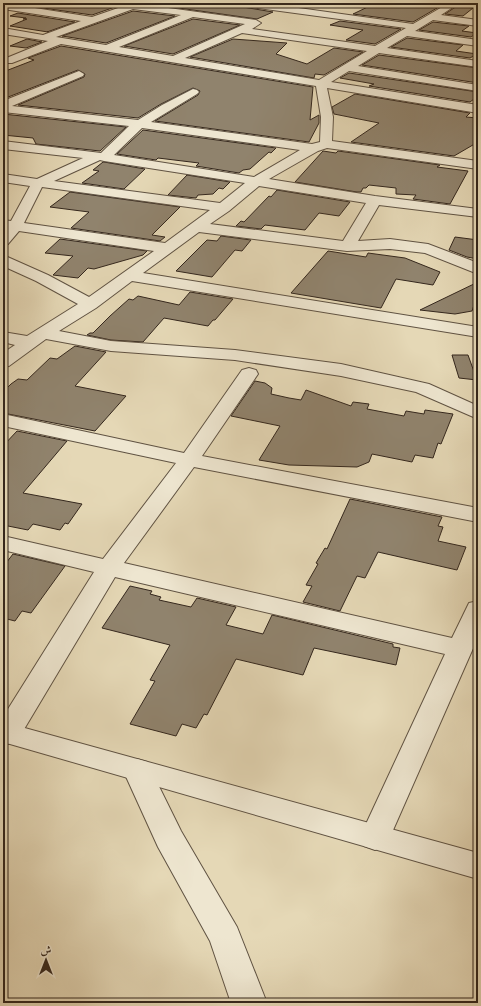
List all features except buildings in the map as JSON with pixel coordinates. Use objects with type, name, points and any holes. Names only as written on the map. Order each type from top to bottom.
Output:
[{"type":"street","points":[[113,3],[135,4],[256,23]]},
{"type":"street","points":[[243,3],[416,27]]},
{"type":"street","points":[[321,83],[455,3]]},
{"type":"street","points":[[45,38],[135,4]]},
{"type":"street","points":[[3,6],[93,20]]},
{"type":"street","points":[[319,13],[333,6]]},
{"type":"street","points":[[174,59],[288,9]]},
{"type":"street","points":[[107,48],[191,14]]},
{"type":"street","points":[[433,17],[478,23]]},
{"type":"street","points":[[241,30],[478,64]]},
{"type":"street","points":[[3,31],[478,108]]},
{"type":"street","points":[[406,33],[478,43]]},
{"type":"street","points":[[8,61],[61,40]]},
{"type":"street","points":[[346,67],[473,87]]},
{"type":"street","points":[[4,108],[31,93],[79,74]]},
{"type":"street","points":[[321,83],[327,117],[326,144]]},
{"type":"street","points":[[443,103],[473,87]]},
{"type":"street","points":[[10,88],[31,93]]},
{"type":"street","points":[[3,242],[9,225],[38,183],[101,157],[154,113],[193,92]]},
{"type":"street","points":[[4,108],[140,124],[313,148]]},
{"type":"street","points":[[3,362],[130,276],[195,227],[224,208],[258,180],[313,148],[326,144],[462,163],[475,159]]},
{"type":"street","points":[[3,145],[101,157],[258,180],[374,200],[478,213]]},
{"type":"street","points":[[3,178],[224,208]]},
{"type":"street","points":[[347,246],[374,200]]},
{"type":"street","points":[[9,225],[167,248]]},
{"type":"street","points":[[195,227],[347,246],[390,244],[428,249],[478,269]]},
{"type":"street","points":[[3,260],[42,278],[90,304]]},
{"type":"street","points":[[130,276],[478,332]]},
{"type":"street","points":[[3,337],[37,338],[111,346],[235,355],[341,370],[422,388],[478,413]]},
{"type":"street","points":[[249,374],[190,460],[109,568],[5,733],[478,866]]},
{"type":"street","points":[[3,420],[190,460],[478,515]]},
{"type":"street","points":[[3,543],[460,649]]},
{"type":"street","points":[[375,837],[478,608]]},
{"type":"street","points":[[137,770],[169,838],[225,937],[249,1003]]}]
